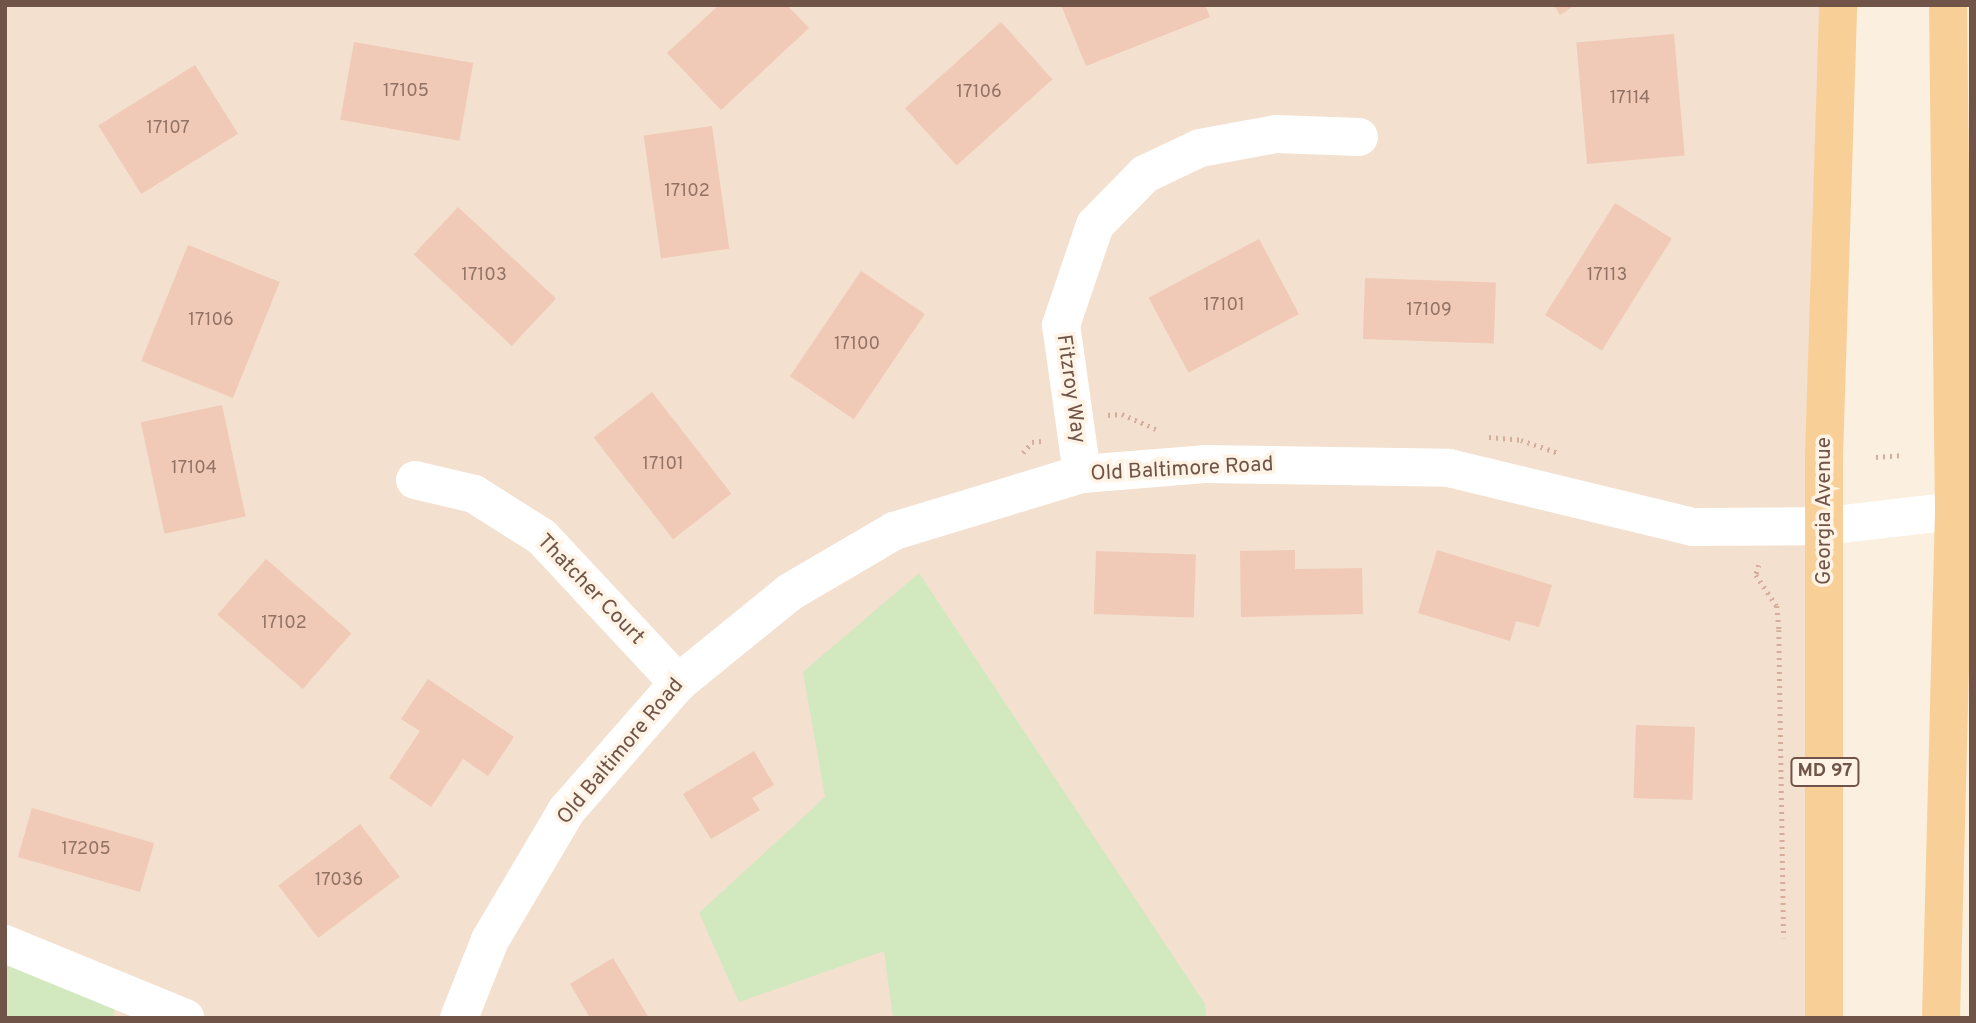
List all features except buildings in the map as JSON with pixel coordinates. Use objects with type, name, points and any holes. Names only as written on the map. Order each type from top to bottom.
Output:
[{"type":"main road","name":"Georgia Avenue","points":[[1824,1018],[1825,526],[1838,5]]},
{"type":"main road","points":[[1941,1018],[1962,511],[1948,5]]},
{"type":"street","name":"Fitzroy Way","points":[[1079,456],[1061,325],[1096,225],[1145,174],[1200,148],[1276,134],[1359,137]]},
{"type":"street","name":"Old Baltimore Road","points":[[459,1018],[490,940],[567,810],[678,683],[790,592],[894,531],[1079,456],[1205,464],[1449,468],[1692,527],[1825,526],[1962,511]]},
{"type":"street","name":"Thatcher Court","points":[[415,480],[474,494],[541,537],[678,683]]},
{"type":"street","points":[[5,944],[184,1018]]},
{"type":"path","points":[[1012,461],[1032,442],[1079,456],[1102,433],[1100,417],[1115,414],[1164,432]]},
{"type":"path","points":[[1479,436],[1521,440],[1562,454]]},
{"type":"path","points":[[1876,457],[1903,455]]},
{"type":"path","points":[[1759,565],[1756,575],[1777,606],[1779,630],[1784,942]]},
{"type":"shaded area","points":[[5,5],[1838,5],[1824,1018],[113,1018],[118,993],[5,944]]},
{"type":"green space","points":[[919,573],[1205,1004],[1206,1018],[893,1018],[884,951],[739,1002],[699,913],[825,797],[803,672]]},
{"type":"green space","points":[[5,944],[118,994],[113,1018],[5,1018]]}]
